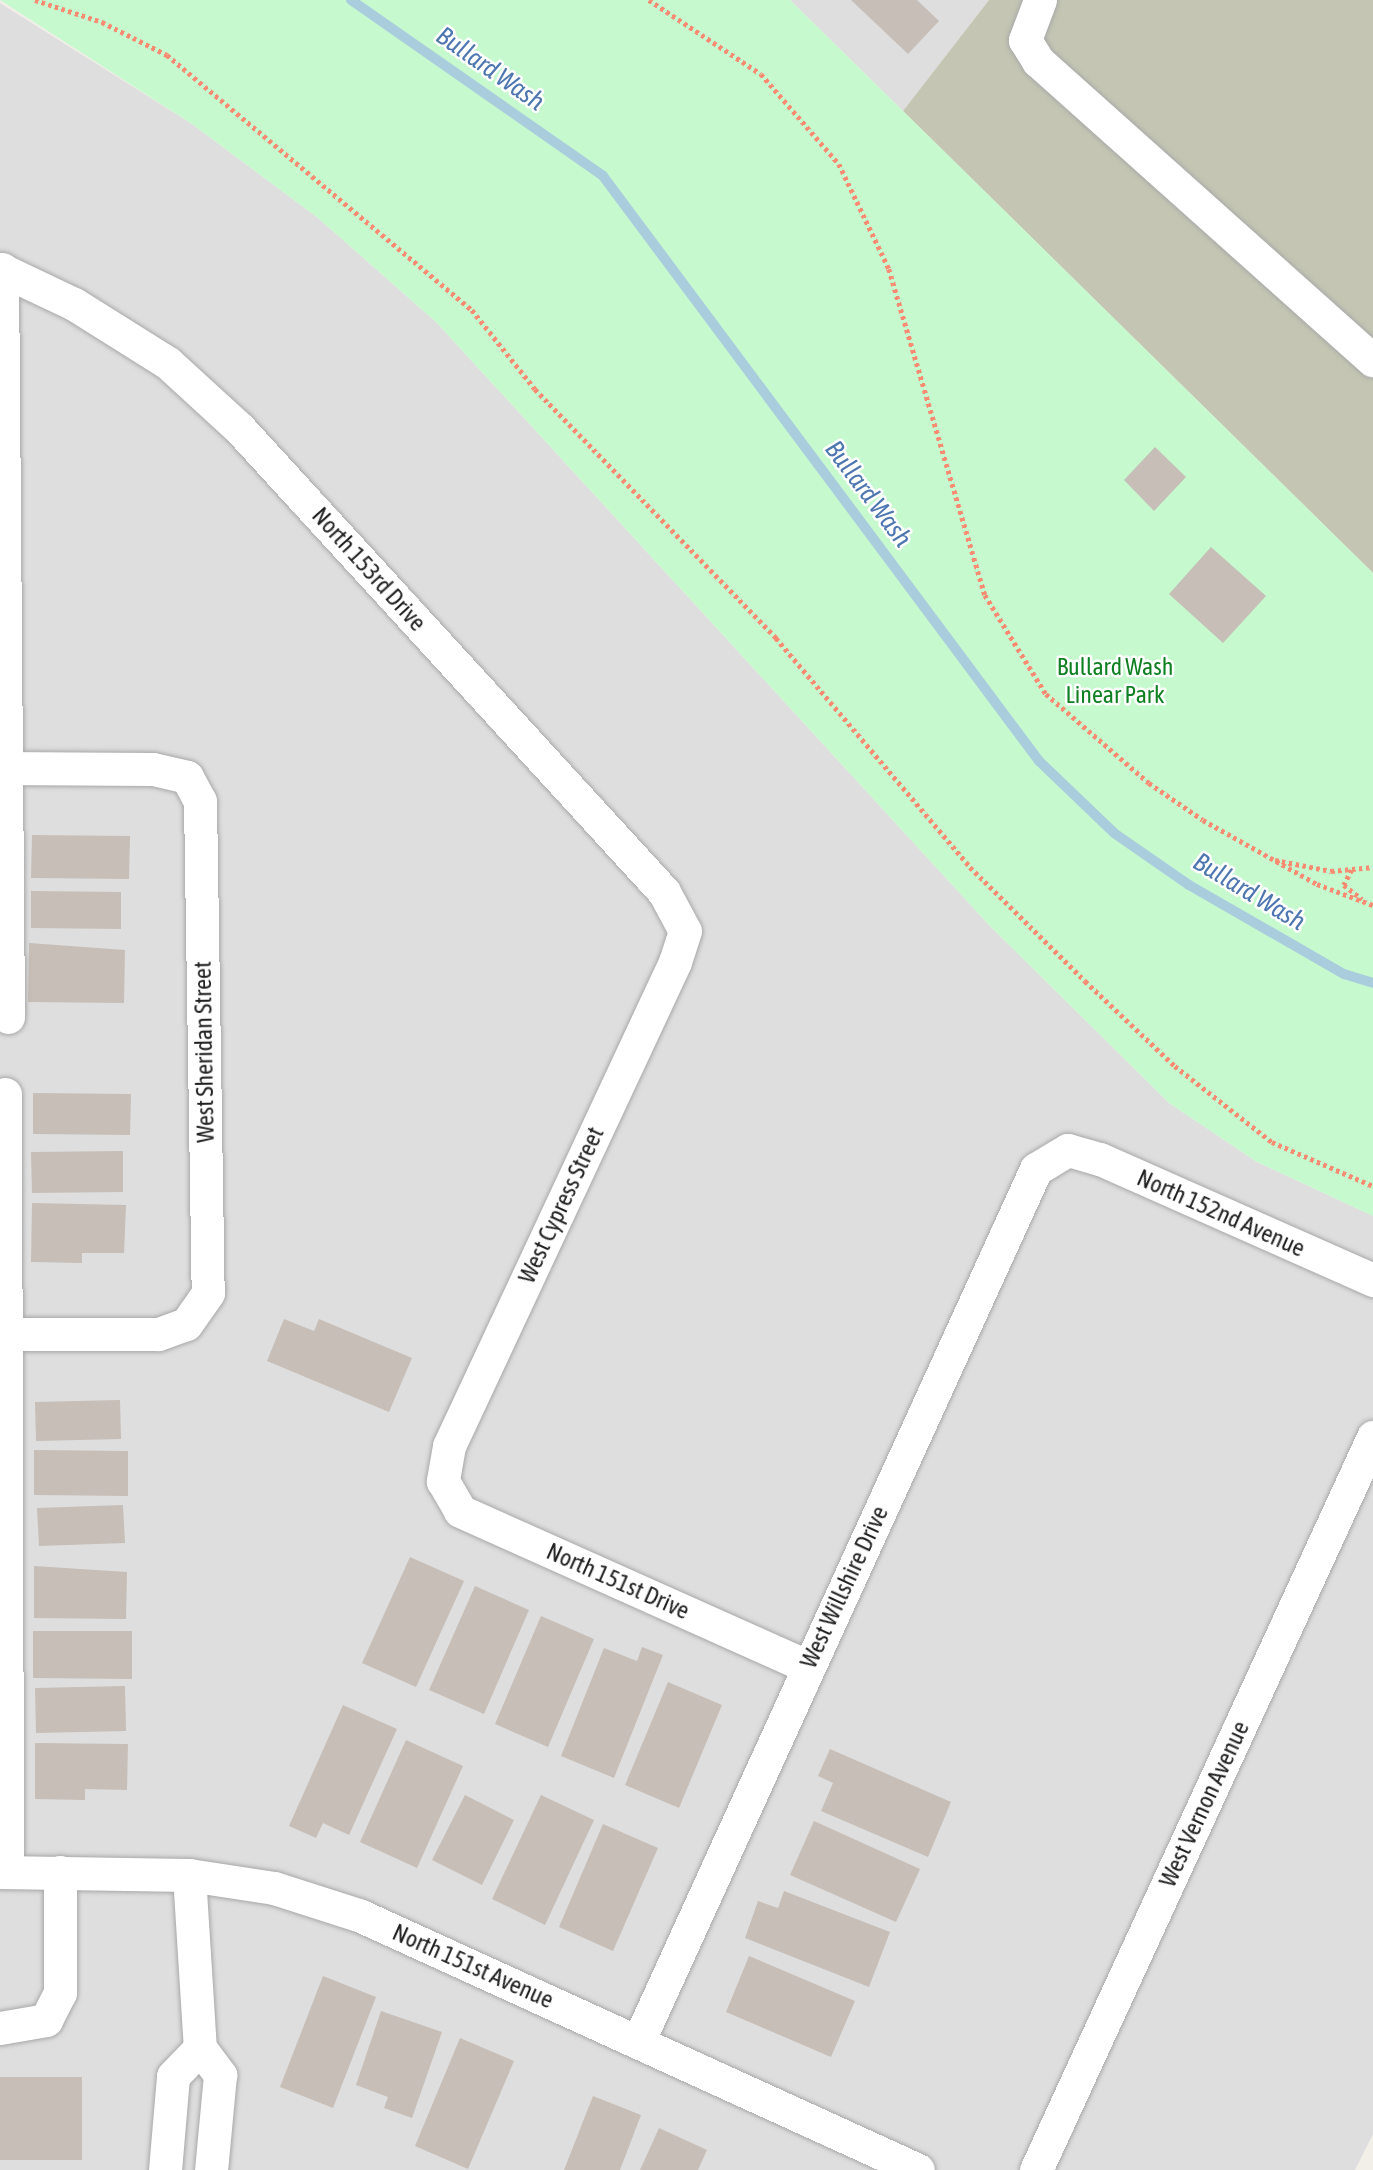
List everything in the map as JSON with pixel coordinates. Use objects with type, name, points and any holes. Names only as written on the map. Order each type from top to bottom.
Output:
[{"type":"street","points":[[1041,0],[1025,40],[1038,61],[1373,360]]},
{"type":"street","points":[[1,269],[3,768],[8,1017]]},
{"type":"street","name":"North 153rd Drive","points":[[1,269],[74,304],[168,363],[239,428],[664,892],[685,931]]},
{"type":"street","name":"West Sheridan Street","points":[[3,768],[153,769],[187,777],[200,802],[208,1293],[186,1324],[158,1334],[3,1334]]},
{"type":"street","name":"West Cypress Street","points":[[443,1481],[449,1446],[685,931]]},
{"type":"street","points":[[4,1872],[5,1094]]},
{"type":"street","name":"North 152nd Avenue","points":[[1068,1150],[1373,1280]]},
{"type":"street","name":"West Willshire Drive","points":[[639,2040],[807,1666],[1036,1169],[1068,1150]]},
{"type":"street","name":"West Vernon Avenue","points":[[1036,2170],[1373,1437]]},
{"type":"street","name":"North 151st Drive","points":[[443,1481],[460,1511],[807,1666]]},
{"type":"street","name":"North 151st Avenue","points":[[4,1872],[190,1875],[274,1888],[361,1916],[639,2040],[918,2170]]},
{"type":"street","points":[[0,2028],[46,2020],[60,1993],[60,1872]]},
{"type":"street","points":[[190,1875],[200,2048],[220,2075],[211,2170]]},
{"type":"street","points":[[165,2170],[173,2076],[200,2048]]},
{"type":"path","points":[[35,0],[102,22],[167,55],[472,310],[535,389],[776,638],[970,867],[1085,981],[1175,1066],[1267,1139],[1373,1186]]},
{"type":"path","points":[[649,0],[761,74],[839,164],[889,269],[985,595],[1046,694],[1149,783],[1270,859],[1373,905]]},
{"type":"path","points":[[1270,859],[1353,869],[1373,867]]},
{"type":"path","points":[[1353,869],[1344,885],[1365,902]]},
{"type":"shaded area","points":[[790,0],[989,0],[903,111]]},
{"type":"shaded area","points":[[989,0],[1373,0],[1373,573],[903,111]]},
{"type":"shaded area","points":[[0,3],[192,124],[318,218],[436,322],[988,924],[1169,1103],[1257,1162],[1373,1216],[1373,2134],[1355,2170],[0,2170]]},
{"type":"green space","name":"Bullard Wash Linear Park","points":[[0,0],[790,0],[1373,573],[1373,1216],[1257,1162],[1169,1103],[988,924],[436,322],[318,218],[192,124]]},
{"type":"building","points":[[851,0],[917,0],[939,21],[908,54]]},
{"type":"building","points":[[1155,447],[1186,477],[1154,511],[1124,480]]},
{"type":"building","points":[[1211,547],[1266,596],[1223,643],[1169,594]]},
{"type":"building","points":[[32,835],[130,836],[129,879],[31,878]]},
{"type":"building","points":[[31,891],[121,892],[121,929],[31,928]]},
{"type":"building","points":[[29,943],[125,950],[124,1003],[28,1002]]},
{"type":"building","points":[[33,1093],[131,1094],[130,1135],[33,1134]]},
{"type":"building","points":[[123,1151],[123,1192],[32,1193],[31,1152]]},
{"type":"building","points":[[32,1203],[126,1205],[124,1253],[82,1253],[82,1263],[31,1262]]},
{"type":"building","points":[[284,1319],[314,1331],[319,1319],[412,1358],[389,1412],[267,1361]]},
{"type":"building","points":[[120,1400],[121,1439],[36,1441],[35,1402]]},
{"type":"building","points":[[34,1450],[128,1451],[128,1496],[34,1495]]},
{"type":"building","points":[[123,1505],[125,1543],[39,1546],[37,1508]]},
{"type":"building","points":[[410,1557],[464,1581],[416,1687],[362,1663]]},
{"type":"building","points":[[34,1566],[127,1572],[126,1619],[34,1618]]},
{"type":"building","points":[[475,1586],[529,1610],[484,1714],[429,1690]]},
{"type":"building","points":[[541,1616],[594,1639],[548,1747],[495,1724]]},
{"type":"building","points":[[33,1631],[132,1631],[132,1679],[33,1678]]},
{"type":"building","points":[[642,1647],[663,1655],[614,1778],[561,1756],[604,1648],[637,1661]]},
{"type":"building","points":[[668,1682],[722,1705],[679,1808],[625,1785]]},
{"type":"building","points":[[125,1686],[126,1731],[36,1733],[35,1688]]},
{"type":"building","points":[[343,1705],[397,1729],[349,1835],[323,1823],[316,1838],[289,1826]]},
{"type":"building","points":[[406,1740],[463,1766],[417,1868],[360,1842]]},
{"type":"building","points":[[35,1743],[128,1744],[127,1790],[85,1789],[85,1800],[35,1799]]},
{"type":"building","points":[[830,1749],[951,1802],[928,1857],[821,1811],[833,1783],[818,1776]]},
{"type":"building","points":[[465,1795],[514,1820],[482,1885],[432,1860]]},
{"type":"building","points":[[541,1795],[594,1820],[545,1925],[492,1899]]},
{"type":"building","points":[[814,1821],[920,1869],[896,1922],[790,1875]]},
{"type":"building","points":[[603,1824],[658,1848],[613,1951],[559,1927]]},
{"type":"building","points":[[784,1891],[890,1932],[869,1987],[745,1938],[758,1901],[778,1908]]},
{"type":"building","points":[[749,1956],[855,2001],[831,2057],[726,2012]]},
{"type":"building","points":[[323,1976],[376,1997],[333,2108],[280,2087]]},
{"type":"building","points":[[381,2011],[442,2032],[412,2118],[384,2108],[388,2097],[356,2085]]},
{"type":"building","points":[[460,2038],[514,2061],[468,2169],[415,2146]]},
{"type":"building","points":[[0,2077],[82,2077],[82,2160],[0,2160]]},
{"type":"building","points":[[593,2096],[641,2115],[620,2170],[564,2170]]},
{"type":"building","points":[[659,2128],[707,2150],[698,2170],[640,2170]]},
{"type":"waterway","name":"Bullard Wash","points":[[351,0],[603,176],[1039,761],[1114,833],[1189,885],[1344,974],[1373,983]]}]
